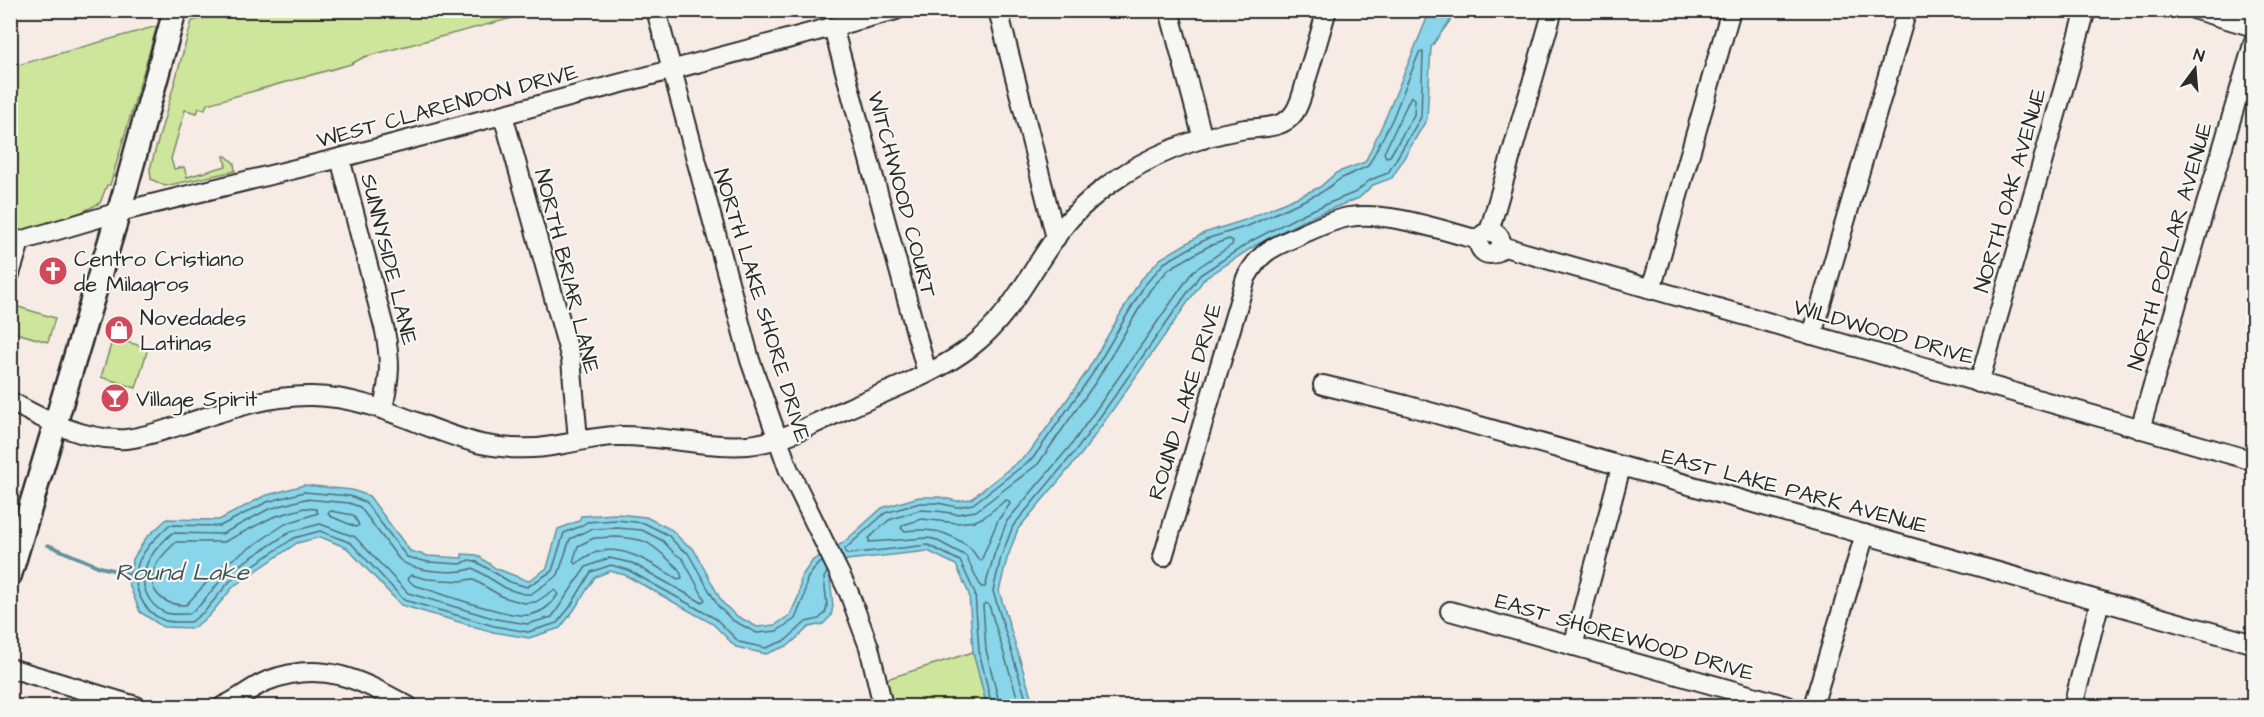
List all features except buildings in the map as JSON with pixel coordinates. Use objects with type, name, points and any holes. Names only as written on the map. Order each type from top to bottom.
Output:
[{"type":"main road","points":[[10,575],[119,212],[175,10]]},
{"type":"street","name":"NORTH LAKE SHORE DRIVE","points":[[656,10],[747,349],[776,438],[788,468],[840,572],[869,647],[883,706]]},
{"type":"street","name":"WEST CLARENDON DRIVE","points":[[15,243],[119,212],[340,158],[896,10]]},
{"type":"street","points":[[998,10],[1056,238]]},
{"type":"street","points":[[1169,10],[1203,139]]},
{"type":"street","points":[[10,401],[55,423],[86,434],[124,439],[145,436],[254,402],[312,396],[351,399],[383,408],[478,443],[505,448],[556,446],[578,440],[620,435],[750,445],[776,438],[927,373],[951,361],[976,344],[999,320],[1024,288],[1071,218],[1102,189],[1131,169],[1173,149],[1203,139],[1242,130],[1275,126],[1290,117],[1300,99],[1327,10]]},
{"type":"street","points":[[1484,236],[1553,10]]},
{"type":"street","points":[[1651,290],[1731,10]]},
{"type":"street","points":[[1812,335],[1907,10]]},
{"type":"street","name":"NORTH OAK AVENUE","points":[[1979,383],[2086,10]]},
{"type":"street","points":[[2196,10],[2253,27]]},
{"type":"street","name":"WITCHWOOD COURT","points":[[833,27],[927,373]]},
{"type":"street","name":"NORTH POPLAR AVENUE","points":[[2140,429],[2253,41]]},
{"type":"street","name":"NORTH BRIAR LANE","points":[[503,115],[571,360],[578,440]]},
{"type":"street","name":"SUNNYSIDE LANE","points":[[340,158],[390,358],[390,376],[383,408]]},
{"type":"street","name":"WILDWOOD DRIVE","points":[[1255,261],[1269,249],[1327,223],[1350,217],[1372,216],[1484,236],[1480,248],[1487,254],[1496,253],[1501,246],[2253,461]]},
{"type":"street","points":[[10,274],[15,243]]},
{"type":"street","name":"ROUND LAKE DRIVE","points":[[1163,557],[1246,278],[1255,261]]},
{"type":"street","name":"EAST LAKE PARK AVENUE","points":[[1323,385],[1405,405],[2253,644]]},
{"type":"street","points":[[1573,646],[1621,467]]},
{"type":"street","points":[[1812,706],[1865,534]]},
{"type":"street","points":[[2073,706],[2100,601]]},
{"type":"street","name":"EAST SHOREWOOD DRIVE","points":[[1450,611],[1788,706]]},
{"type":"street","points":[[10,668],[136,706]]},
{"type":"street","points":[[223,706],[266,682],[296,672],[322,671],[352,679],[406,706]]},
{"type":"green space","points":[[232,10],[539,11],[364,57],[351,64],[207,104],[205,109],[199,108],[197,113],[185,110],[171,159],[174,169],[184,167],[187,177],[226,166],[224,156],[226,156],[234,163],[235,171],[165,186],[151,179],[150,169],[192,21]]},
{"type":"green space","points":[[157,26],[110,185],[107,185],[100,203],[72,217],[11,234],[11,67]]},
{"type":"green space","points":[[12,305],[55,318],[48,342],[16,333],[14,337],[11,336]]},
{"type":"green space","points":[[113,338],[148,348],[136,388],[101,377]]},
{"type":"green space","points":[[973,652],[987,706],[882,706],[877,682]]},
{"type":"water","name":"Round Lake","points":[[1430,11],[1457,11],[1431,47],[1427,119],[1392,178],[1373,185],[1359,198],[1308,218],[1256,245],[1204,279],[1083,452],[1018,529],[999,591],[1034,706],[987,706],[973,652],[969,594],[956,565],[928,551],[847,560],[830,578],[833,606],[831,616],[823,624],[809,627],[789,645],[766,654],[736,647],[713,624],[625,575],[610,571],[595,577],[560,628],[529,638],[493,632],[401,605],[347,548],[321,537],[297,543],[234,586],[209,616],[193,628],[163,627],[140,612],[128,582],[133,559],[146,538],[167,519],[219,520],[264,496],[304,485],[352,490],[369,496],[410,551],[428,556],[462,558],[462,554],[477,555],[495,568],[528,581],[547,568],[558,529],[579,521],[581,516],[617,514],[646,517],[672,530],[684,543],[693,548],[722,602],[735,615],[757,627],[775,625],[790,615],[799,595],[801,577],[813,560],[843,543],[882,508],[919,497],[939,497],[957,501],[971,499],[1029,453],[1086,373],[1139,282],[1160,259],[1204,233],[1245,220],[1320,187],[1336,173],[1365,162]]},
{"type":"waterway","points":[[48,545],[100,567],[130,574]]},
{"type":"place","name":"Centro Cristiano de Milagros","points":[[53,271]]},
{"type":"place","name":"Novedades Latinas","points":[[119,330]]},
{"type":"place","name":"Village Spirit","points":[[115,398]]}]
